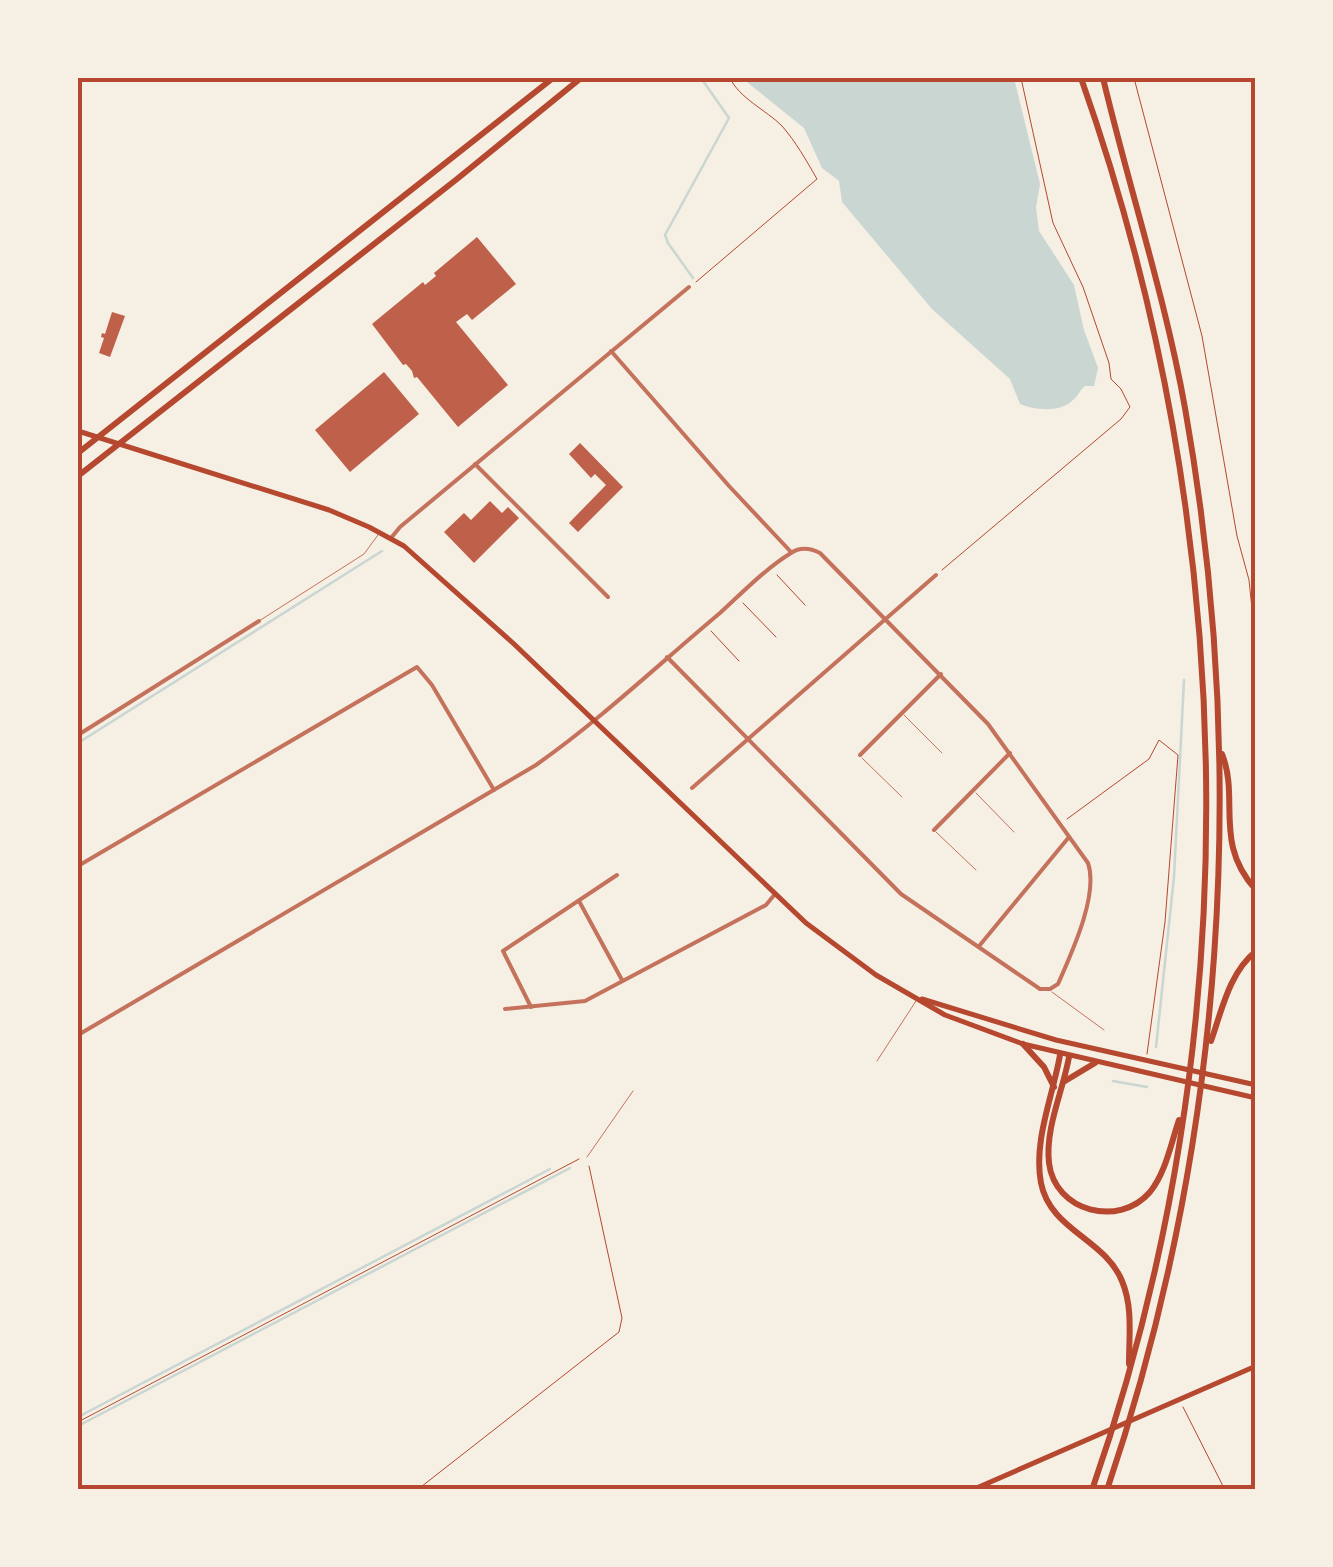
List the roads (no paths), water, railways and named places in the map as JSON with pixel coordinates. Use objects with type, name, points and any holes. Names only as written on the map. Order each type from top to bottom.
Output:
[{"type":"highway","points":[[78,453],[553,78]]},
{"type":"highway","points":[[78,476],[581,78]]},
{"type":"highway","points":[[1081,78],[1120,193],[1162,362],[1185,490],[1196,576],[1207,780],[1203,924],[1193,1048],[1184,1105],[1162,1238],[1125,1388],[1092,1490]]},
{"type":"highway","points":[[1103,78],[1157,278],[1185,405],[1209,573],[1221,751],[1216,944],[1199,1108],[1175,1242],[1141,1381],[1107,1490]]},
{"type":"highway","points":[[1221,751],[1227,765],[1227,811],[1233,850],[1256,890]]},
{"type":"highway","points":[[1207,1051],[1232,981],[1244,961],[1256,951]]},
{"type":"highway","points":[[1023,1044],[1044,1067],[1054,1087]]},
{"type":"highway","points":[[1060,1055],[1042,1135],[1042,1188],[1050,1208],[1112,1263],[1122,1278],[1129,1300],[1128,1375]]},
{"type":"highway","points":[[1069,1057],[1050,1137],[1049,1164],[1062,1193],[1090,1210],[1121,1210],[1140,1201],[1150,1190],[1162,1170],[1184,1105]]},
{"type":"highway","points":[[1064,1082],[1095,1063]]},
{"type":"main road","points":[[78,431],[329,510],[391,538],[514,644],[839,950],[945,1016],[1060,1055],[1256,1098]]},
{"type":"main road","points":[[918,998],[1068,1043],[1256,1085]]},
{"type":"main road","points":[[1060,1055],[1068,1043]]},
{"type":"main road","points":[[1068,1043],[1069,1057]]},
{"type":"main road","points":[[972,1490],[1256,1366]]},
{"type":"street","points":[[391,538],[690,287]]},
{"type":"street","points":[[611,350],[728,486],[792,553]]},
{"type":"street","points":[[475,464],[608,597]]},
{"type":"street","points":[[78,1034],[536,766],[771,569],[804,549],[820,553],[988,724],[1090,869],[1075,943],[1058,984],[1050,990],[1040,989],[902,894],[667,657]]},
{"type":"street","points":[[692,788],[936,575]]},
{"type":"street","points":[[78,735],[259,621]]},
{"type":"street","points":[[78,866],[417,668],[432,685],[494,790]]},
{"type":"street","points":[[860,756],[941,674]]},
{"type":"street","points":[[934,830],[1010,754]]},
{"type":"street","points":[[979,946],[1069,837]]},
{"type":"street","points":[[530,1007],[503,952],[618,875]]},
{"type":"street","points":[[505,1009],[579,1004],[766,905],[776,894]]},
{"type":"street","points":[[579,901],[623,982]]},
{"type":"lane","points":[[259,621],[364,554],[380,532]]},
{"type":"lane","points":[[902,713],[942,753]]},
{"type":"lane","points":[[860,756],[902,798]]},
{"type":"lane","points":[[974,790],[1014,832]]},
{"type":"lane","points":[[934,830],[976,870]]},
{"type":"lane","points":[[1050,990],[1104,1030]]},
{"type":"lane","points":[[877,1061],[918,998]]},
{"type":"lane","points":[[587,1157],[633,1091]]},
{"type":"waterway","points":[[693,278],[665,235],[729,118],[701,78]]},
{"type":"waterway","points":[[78,743],[382,551]]},
{"type":"waterway","points":[[1156,1047],[1174,877],[1184,680]]},
{"type":"waterway","points":[[1113,1081],[1147,1087]]},
{"type":"waterway","points":[[78,1426],[570,1168]]},
{"type":"waterway","points":[[78,1417],[550,1169]]}]
